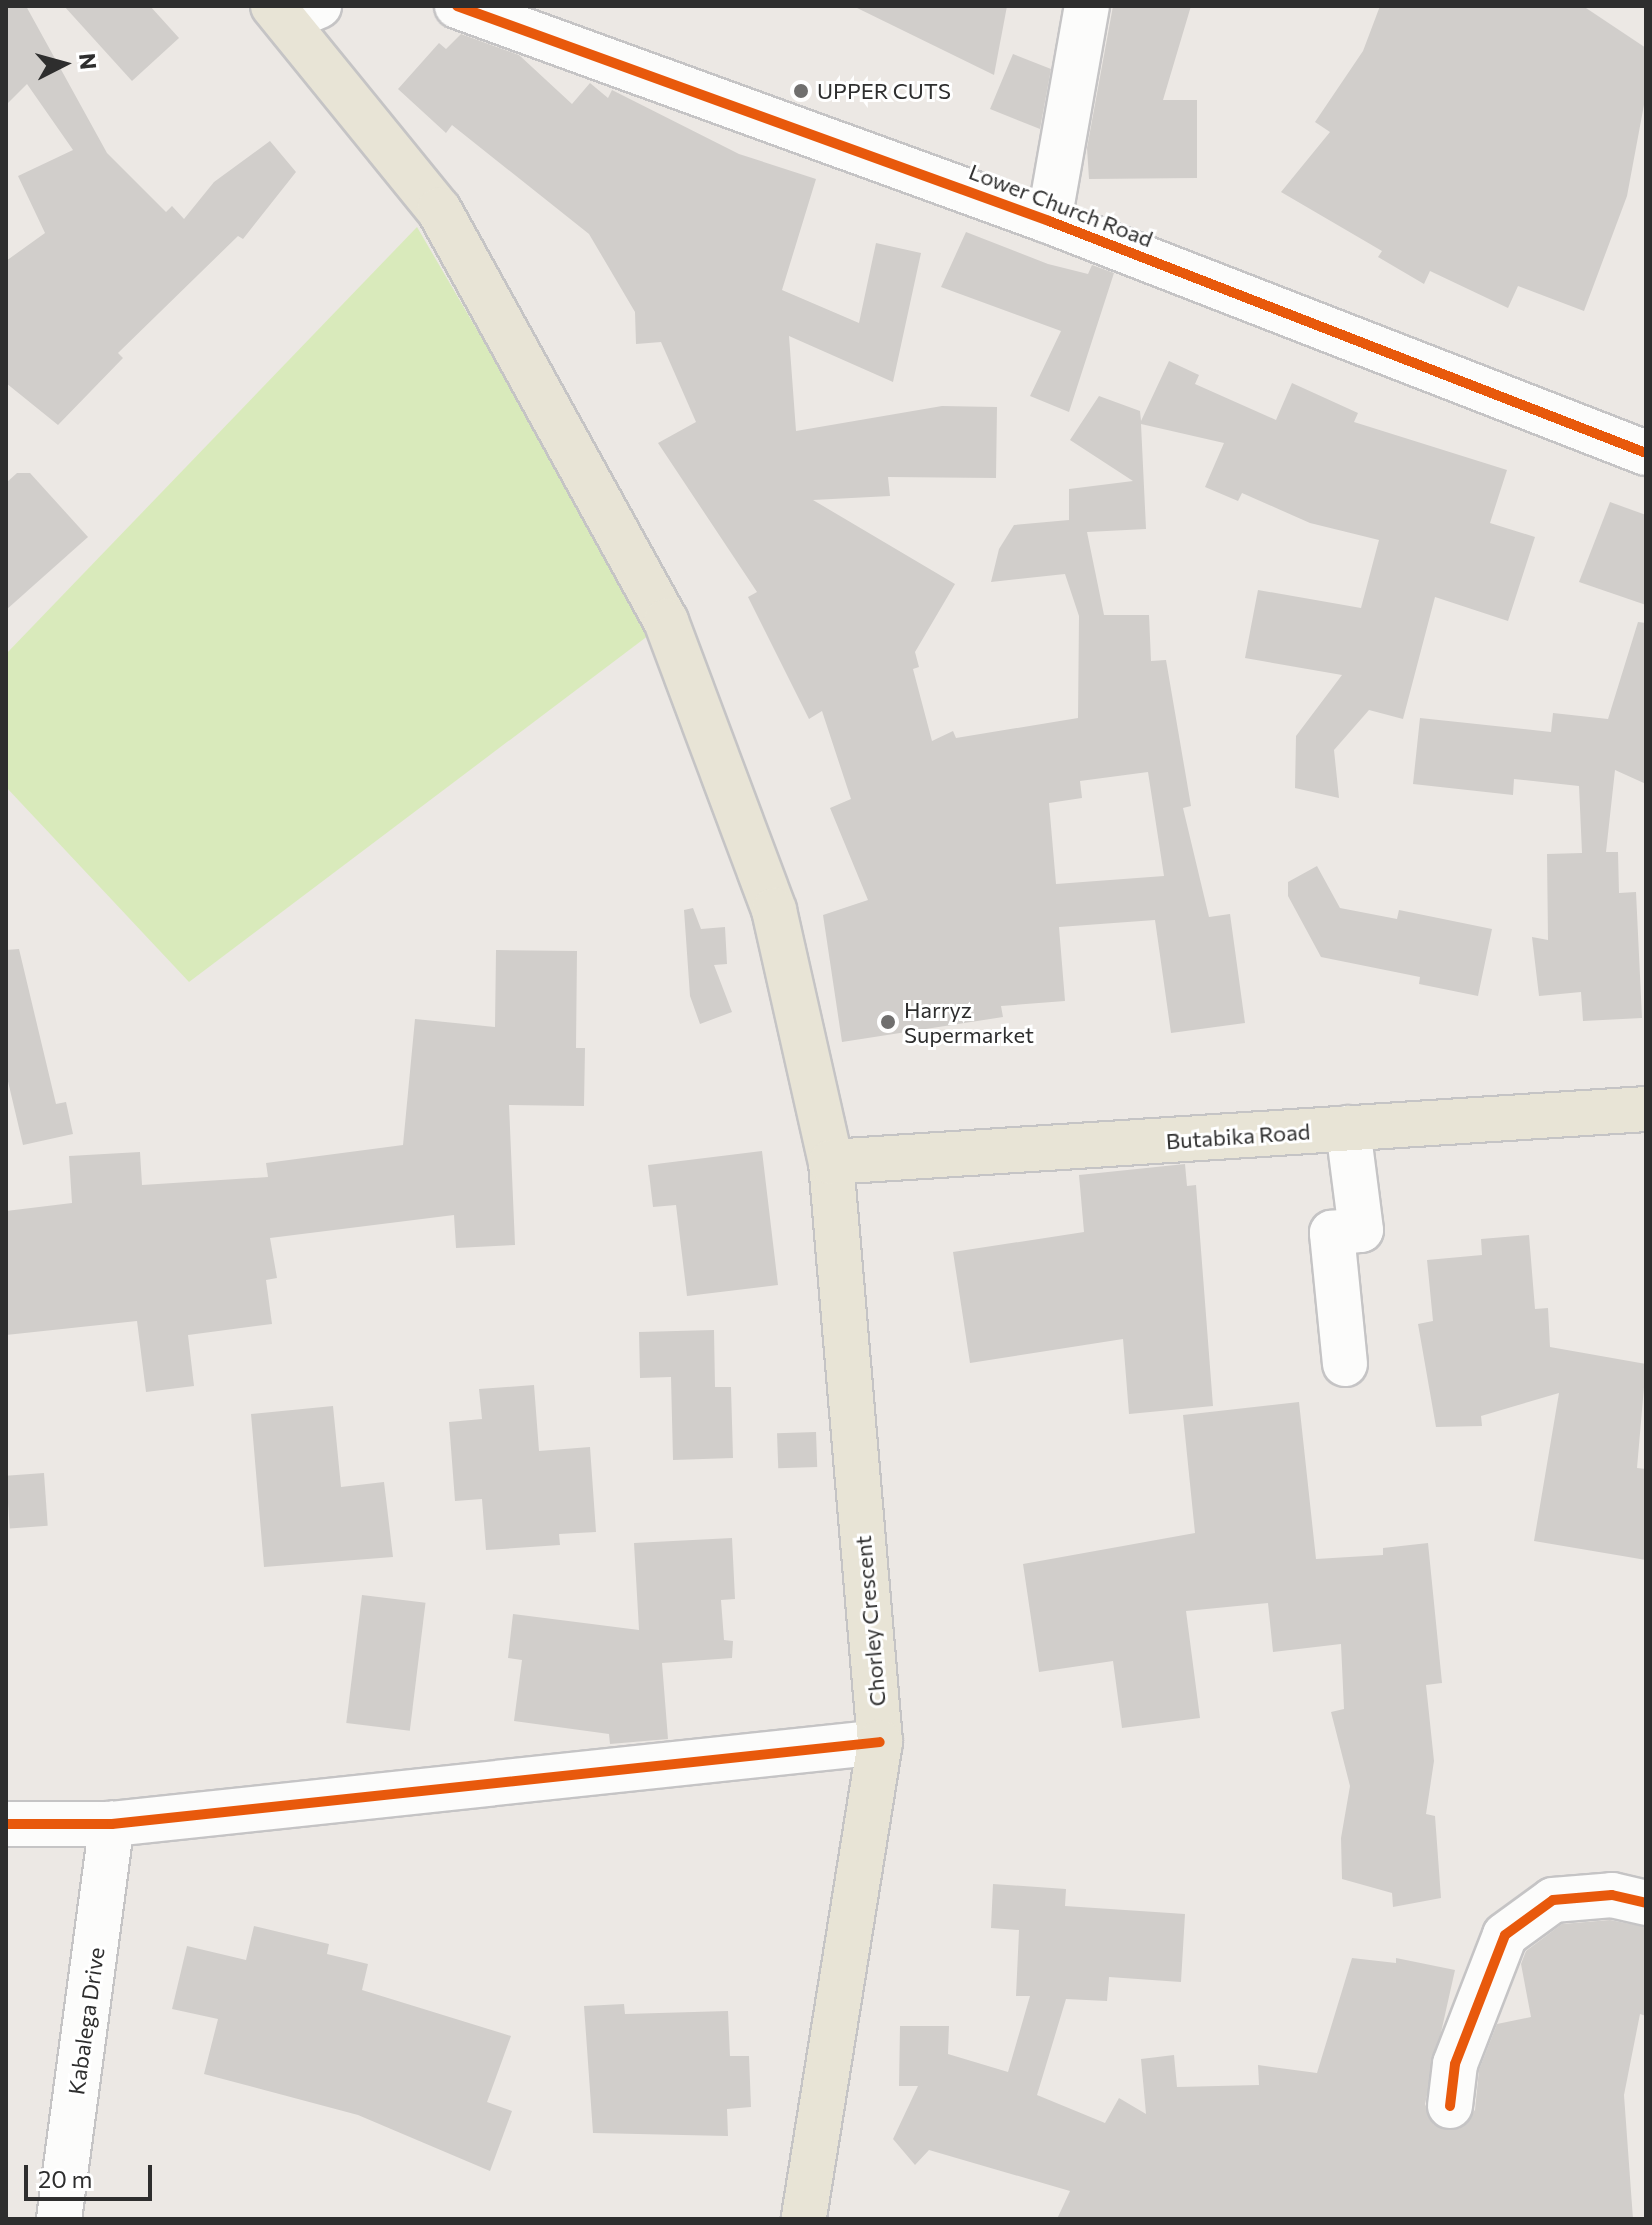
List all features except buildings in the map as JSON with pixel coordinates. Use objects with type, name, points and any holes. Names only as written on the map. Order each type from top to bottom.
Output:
[{"type":"main road","name":"Chorley Crescent","points":[[293,11],[439,210],[666,621],[774,910],[831,1162],[880,1742],[804,2219]]},
{"type":"main road","name":"Butabika Road","points":[[831,1162],[1646,1109]]},
{"type":"street","name":"Lower Church Road","points":[[457,6],[1049,221],[1646,453]]},
{"type":"street","points":[[1049,221],[1087,6]]},
{"type":"street","points":[[1345,1364],[1332,1233],[1361,1230],[1348,1128]]},
{"type":"street","points":[[6,1824],[112,1824],[880,1742]]},
{"type":"street","name":"Kabalega Drive","points":[[59,2219],[112,1824]]},
{"type":"street","points":[[1450,2106],[1455,2064],[1505,1935],[1553,1900],[1612,1895],[1646,1903]]},
{"type":"green space","points":[[417,227],[653,632],[189,982],[6,787],[6,654]]},
{"type":"cycle path","points":[[457,6],[1049,221],[1646,453]]},
{"type":"cycle path","points":[[6,1824],[112,1824],[880,1742]]},
{"type":"cycle path","points":[[1450,2106],[1455,2064],[1505,1935],[1553,1900],[1612,1895],[1646,1903]]},
{"type":"place","name":"UPPER CUTS","points":[[801,91]]},
{"type":"place","name":"Harryz Supermarket","points":[[888,1022]]}]
